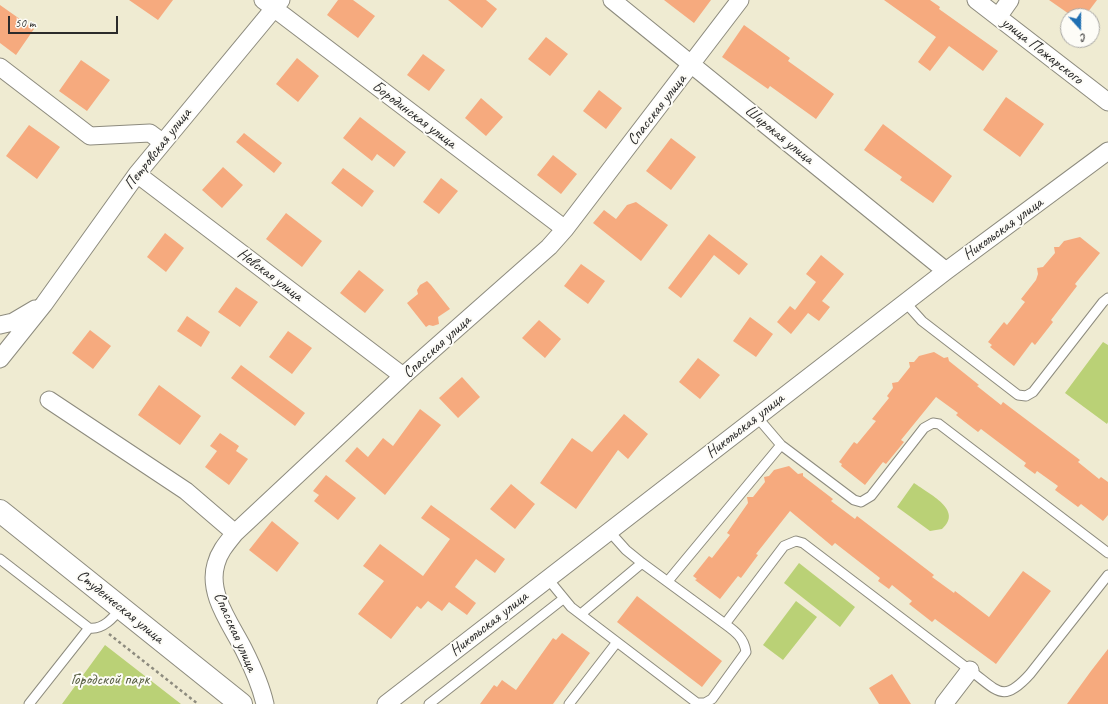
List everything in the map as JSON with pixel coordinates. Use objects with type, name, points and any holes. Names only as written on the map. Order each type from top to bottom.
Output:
[{"type":"street","name":"Широкая улица","points":[[612,0],[946,271]]},
{"type":"street","name":"Спасская улица","points":[[265,704],[256,676],[219,601],[214,584],[215,565],[222,549],[235,533],[403,376],[549,247],[740,0]]},
{"type":"street","name":"улица Пожарского","points":[[976,0],[1108,102]]},
{"type":"street","points":[[998,17],[1010,0]]},
{"type":"street","name":"Петровская улица","points":[[0,359],[44,304],[136,174],[272,3]]},
{"type":"street","name":"Бородинская улица","points":[[272,3],[564,229]]},
{"type":"street","points":[[0,67],[90,136],[150,133],[162,142]]},
{"type":"street","name":"Никольская улица","points":[[395,701],[609,531],[905,302],[1108,151]]},
{"type":"street","name":"Невская улица","points":[[136,174],[403,376]]},
{"type":"street","name":"Петровская улица","points":[[0,325],[13,322],[44,304]]},
{"type":"street","points":[[49,400],[186,491],[235,533]]},
{"type":"street","name":"Студенческая улица","points":[[0,511],[241,704]]},
{"type":"street","points":[[944,704],[970,671]]},
{"type":"lane","points":[[905,302],[922,321],[1018,395],[1026,396],[1033,392],[1103,302],[1108,298]]},
{"type":"lane","points":[[757,417],[781,445],[854,500],[861,502],[871,496],[924,428],[932,423],[939,424],[1108,553]]},
{"type":"lane","points":[[668,581],[781,445]]},
{"type":"lane","points":[[548,579],[563,599],[581,614],[697,702],[705,703],[712,699],[746,652],[745,644],[740,635],[642,563],[626,550],[609,531]]},
{"type":"lane","points":[[725,624],[784,546],[796,541],[803,543],[970,671],[1002,693],[1011,692],[1030,674],[1108,575]]},
{"type":"lane","points":[[0,559],[89,628],[95,629],[105,624],[114,617],[121,608]]},
{"type":"lane","points":[[581,614],[642,563]]},
{"type":"lane","points":[[429,704],[563,599]]},
{"type":"lane","points":[[29,704],[89,628]]},
{"type":"lane","points":[[569,704],[617,642]]},
{"type":"green space","points":[[1103,342],[1108,345],[1107,424],[1065,393]]},
{"type":"green space","points":[[914,483],[935,497],[947,509],[949,515],[948,522],[942,529],[930,531],[897,507]]},
{"type":"green space","points":[[799,563],[855,607],[840,627],[784,583]]},
{"type":"green space","points":[[796,601],[817,617],[783,660],[763,645]]},
{"type":"green space","name":"Городской парк","points":[[105,645],[181,704],[62,704]]},
{"type":"building","points":[[129,0],[173,0],[158,20]]},
{"type":"building","points":[[338,0],[353,0],[375,16],[358,38],[327,15]]},
{"type":"building","points":[[448,0],[486,0],[497,9],[482,28]]},
{"type":"building","points":[[664,0],[711,0],[694,23]]},
{"type":"building","points":[[884,0],[930,0],[940,7],[939,9],[998,51],[983,71],[949,46],[930,71],[918,62],[936,37]]},
{"type":"building","points":[[1049,0],[1097,0],[1091,8],[1060,8]]},
{"type":"building","points":[[0,5],[34,29],[16,55],[0,43]]},
{"type":"building","points":[[744,25],[790,58],[788,61],[834,94],[816,119],[770,86],[768,89],[722,57]]},
{"type":"building","points":[[546,37],[568,54],[550,76],[528,59]]},
{"type":"building","points":[[423,54],[445,70],[429,91],[407,75]]},
{"type":"building","points":[[297,58],[319,76],[298,102],[276,84]]},
{"type":"building","points":[[81,60],[110,80],[87,111],[59,91]]},
{"type":"building","points":[[599,90],[622,108],[606,129],[583,111]]},
{"type":"building","points":[[1006,97],[1044,124],[1020,157],[983,130]]},
{"type":"building","points":[[481,98],[503,117],[486,136],[465,118]]},
{"type":"building","points":[[360,117],[406,152],[394,167],[377,154],[372,161],[343,138]]},
{"type":"building","points":[[883,124],[952,176],[933,203],[900,180],[902,177],[864,150]]},
{"type":"building","points":[[29,125],[60,147],[37,179],[6,156]]},
{"type":"building","points":[[244,133],[282,163],[274,173],[236,142]]},
{"type":"building","points":[[671,138],[696,157],[671,190],[646,171]]},
{"type":"building","points":[[553,155],[577,174],[561,194],[537,175]]},
{"type":"building","points":[[223,167],[243,185],[222,208],[202,190]]},
{"type":"building","points":[[343,168],[374,191],[362,207],[331,183]]},
{"type":"building","points":[[441,178],[458,191],[439,214],[423,202]]},
{"type":"building","points":[[636,202],[668,225],[641,261],[593,223],[604,210],[616,219],[627,205]]},
{"type":"building","points":[[286,213],[322,241],[302,267],[266,239]]},
{"type":"building","points":[[165,233],[184,248],[166,272],[147,257]]},
{"type":"building","points":[[709,234],[748,264],[739,275],[714,255],[681,298],[668,288]]},
{"type":"building","points":[[1080,237],[1100,253],[1075,284],[1077,286],[1051,320],[1053,322],[1035,345],[1032,342],[1014,366],[990,347],[992,345],[988,342],[1004,322],[1007,325],[1025,302],[1021,299],[1036,280],[1038,274],[1037,268],[1043,267],[1055,253],[1054,247],[1059,247],[1064,241]]},
{"type":"building","points":[[821,255],[844,274],[822,301],[830,307],[819,321],[808,313],[791,334],[777,322],[790,306],[795,310],[816,282],[806,274]]},
{"type":"building","points":[[581,264],[605,281],[588,304],[564,286]]},
{"type":"building","points":[[359,270],[384,290],[365,313],[340,293]]},
{"type":"building","points":[[427,281],[450,309],[438,317],[439,324],[433,326],[429,325],[426,327],[407,303],[418,294],[417,290],[420,285]]},
{"type":"building","points":[[236,287],[258,302],[240,327],[218,312]]},
{"type":"building","points":[[187,316],[210,332],[201,347],[177,331]]},
{"type":"building","points":[[750,317],[773,334],[756,357],[733,341]]},
{"type":"building","points":[[539,320],[561,339],[545,358],[522,338]]},
{"type":"building","points":[[90,330],[111,346],[93,369],[72,353]]},
{"type":"building","points":[[288,331],[312,348],[292,374],[269,357]]},
{"type":"building","points":[[934,352],[944,358],[948,357],[949,361],[1001,405],[1003,402],[1080,460],[1078,462],[1099,479],[1101,477],[1108,482],[1108,515],[1103,521],[1081,504],[1078,507],[1055,490],[1058,486],[1037,471],[1035,474],[1024,466],[1026,463],[981,429],[978,432],[956,415],[958,413],[936,397],[901,440],[904,442],[886,464],[883,462],[865,485],[841,466],[842,464],[839,462],[854,442],[857,444],[876,421],[872,419],[889,398],[887,396],[893,388],[892,383],[898,382],[910,367],[909,362],[914,362],[919,356]]},
{"type":"building","points":[[698,358],[720,375],[700,399],[679,382]]},
{"type":"building","points":[[241,365],[305,413],[295,426],[231,378]]},
{"type":"building","points":[[462,377],[480,397],[458,418],[439,398]]},
{"type":"building","points":[[159,385],[201,416],[180,445],[138,415]]},
{"type":"building","points":[[420,409],[441,425],[385,495],[345,461],[357,447],[368,457],[383,438],[393,446]]},
{"type":"building","points":[[624,414],[648,434],[628,459],[618,450],[576,509],[540,483],[572,438],[592,452]]},
{"type":"building","points":[[220,433],[239,446],[236,451],[248,459],[229,485],[205,467],[217,451],[210,446]]},
{"type":"building","points":[[789,466],[798,474],[803,473],[803,476],[833,499],[831,501],[855,519],[857,516],[934,575],[932,577],[954,593],[955,591],[989,617],[1023,571],[1051,591],[996,664],[935,619],[932,622],[909,604],[912,601],[892,585],[889,589],[878,581],[880,578],[835,543],[832,546],[790,511],[756,554],[758,555],[741,578],[738,576],[720,599],[695,580],[697,579],[693,576],[709,556],[712,558],[730,535],[727,533],[748,503],[747,497],[753,497],[765,482],[764,477],[769,476],[774,470]]},
{"type":"building","points":[[326,475],[356,498],[338,520],[314,501],[319,495],[313,491]]},
{"type":"building","points":[[511,484],[535,504],[515,529],[490,509]]},
{"type":"building","points":[[431,505],[505,559],[495,573],[476,559],[455,587],[476,603],[467,615],[449,602],[442,611],[428,601],[421,609],[417,606],[391,639],[358,614],[384,581],[363,566],[380,544],[423,576],[450,539],[421,518]]},
{"type":"building","points":[[272,521],[299,543],[277,572],[249,550]]},
{"type":"building","points":[[637,596],[722,661],[702,687],[617,622]]},
{"type":"building","points":[[562,633],[590,653],[553,704],[480,704],[494,685],[497,687],[502,680],[516,690],[553,638],[556,640]]},
{"type":"building","points":[[1108,649],[1108,704],[1067,704],[1091,671]]},
{"type":"building","points":[[892,674],[911,704],[879,704],[869,688]]}]
